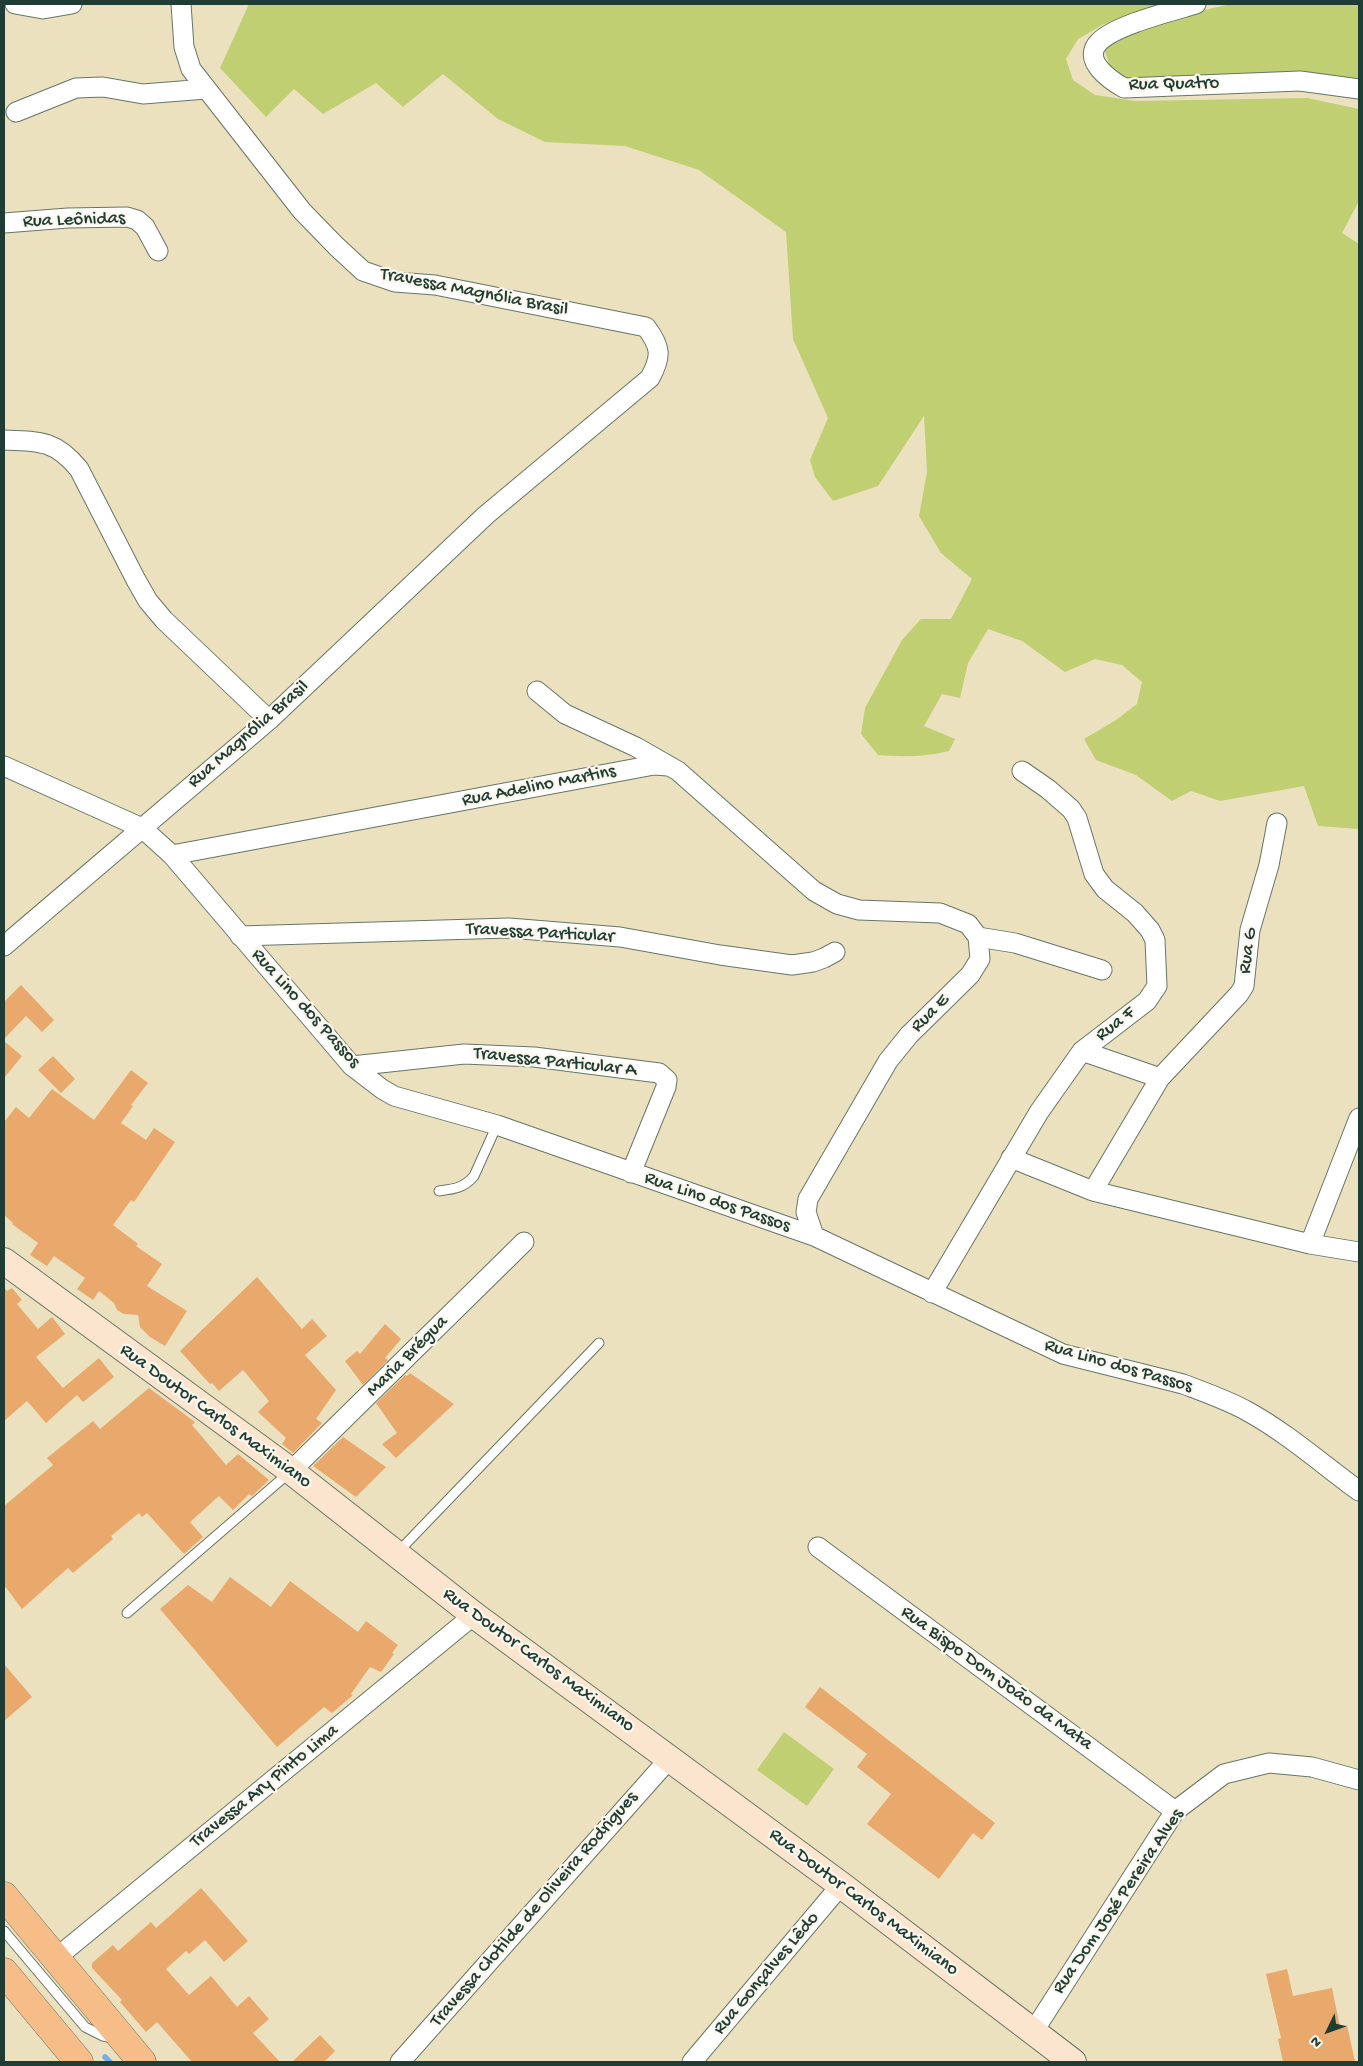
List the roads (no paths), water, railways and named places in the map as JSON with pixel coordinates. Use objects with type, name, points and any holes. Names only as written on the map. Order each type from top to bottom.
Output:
[{"type":"highway","points":[[4,1896],[142,2062]]},
{"type":"highway","points":[[4,1972],[79,2062]]},
{"type":"main road","name":"Rua Doutor Carlos Maximiano","points":[[4,1261],[291,1471],[396,1555],[474,1614],[841,1885],[1073,2062]]},
{"type":"street","points":[[15,4],[43,9],[72,4]]},
{"type":"street","name":"Travessa Magnólia Brasil","points":[[180,4],[184,47],[191,69],[302,211],[363,271],[395,282],[435,285],[646,328],[655,339],[659,352],[658,364],[650,378],[486,515]]},
{"type":"street","name":"Rua Quatro","points":[[1196,4],[1130,25],[1101,40],[1094,54],[1097,68],[1108,79],[1124,88],[1300,81],[1359,89]]},
{"type":"street","points":[[16,112],[76,88],[104,87],[143,94],[206,89]]},
{"type":"street","name":"Rua Leônidas","points":[[4,223],[68,218],[127,217],[137,220],[145,227],[158,251]]},
{"type":"street","points":[[4,440],[36,441],[56,448],[69,457],[79,470],[148,601],[164,620],[269,720]]},
{"type":"street","name":"Rua Magnólia Brasil","points":[[4,946],[269,720],[486,515]]},
{"type":"street","points":[[537,690],[565,714],[636,747],[678,771],[814,891],[837,904],[860,910],[940,913],[968,924],[978,937],[1015,943],[1102,970]]},
{"type":"street","name":"Rua Adelino Martins","points":[[172,855],[654,765],[668,766]]},
{"type":"street","name":"Rua Lino dos Passos","points":[[4,766],[142,828],[172,855],[352,1066],[394,1096],[497,1125],[814,1236],[1050,1350],[1183,1384],[1246,1411],[1300,1446],[1359,1491]]},
{"type":"street","name":"Rua F","points":[[932,1293],[1039,1112],[1082,1051],[1147,1001],[1158,986],[1155,940],[1150,930],[1135,913],[1105,889],[1094,874],[1078,818],[1071,809],[1022,771]]},
{"type":"street","name":"Rua G","points":[[1093,1191],[1160,1078],[1239,994],[1244,986],[1250,930],[1269,865],[1277,823]]},
{"type":"street","name":"Travessa Particular","points":[[240,936],[509,928],[620,937],[720,955],[792,964],[813,962],[835,952]]},
{"type":"street","name":"Rua E","points":[[770,1221],[793,1210],[808,1199],[888,1061],[909,1036],[970,975],[980,959],[978,937]]},
{"type":"street","points":[[1082,1051],[1160,1078]]},
{"type":"street","name":"Travessa Particular A","points":[[352,1066],[464,1054],[534,1057],[660,1073],[667,1080],[666,1087],[631,1173]]},
{"type":"street","points":[[1310,1244],[1359,1118]]},
{"type":"street","points":[[1011,1158],[1093,1191],[1310,1244],[1359,1252]]},
{"type":"street","points":[[808,1199],[806,1212],[814,1236]]},
{"type":"street","name":"Maria Brégua","points":[[291,1471],[524,1242]]},
{"type":"street","name":"Rua Bispo Dom João da Mata","points":[[818,1547],[1175,1811]]},
{"type":"street","name":"Travessa Ary Pinto Lima","points":[[56,1958],[474,1614]]},
{"type":"street","name":"Travessa Clotilde de Oliveira Rodrigues","points":[[400,2062],[670,1758]]},
{"type":"street","name":"Rua Dom José Pereira Alves","points":[[1033,2032],[1175,1811],[1224,1774],[1269,1763],[1312,1768],[1359,1780]]},
{"type":"street","name":"Rua Gonçalves Lêdo","points":[[692,2062],[841,1885]]},
{"type":"lane","points":[[439,1192],[463,1187],[469,1182],[474,1176],[497,1125]]},
{"type":"lane","points":[[396,1555],[599,1343]]},
{"type":"lane","points":[[127,1613],[291,1471]]},
{"type":"lane","points":[[4,1931],[85,2027],[103,2036],[124,2040]]},
{"type":"waterway","points":[[105,2057],[110,2062]]}]
